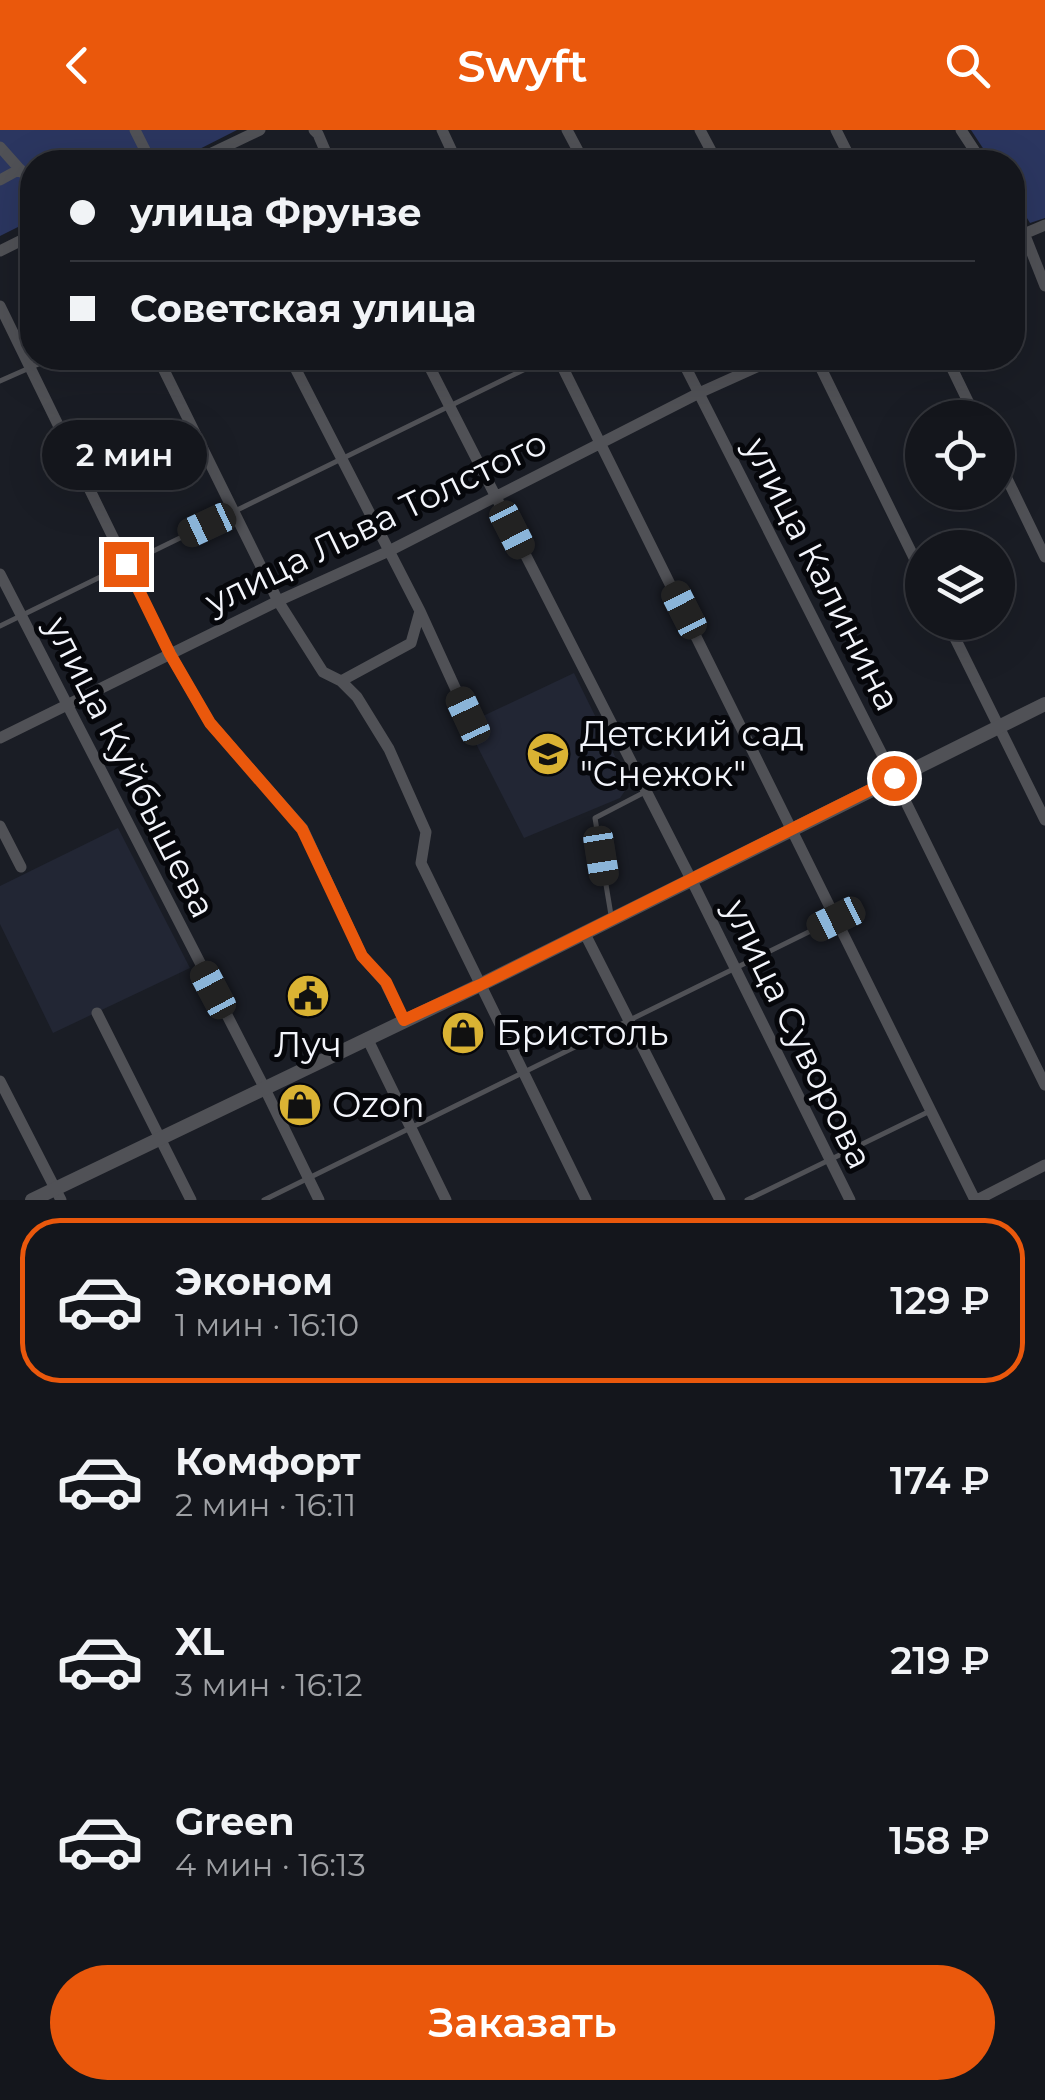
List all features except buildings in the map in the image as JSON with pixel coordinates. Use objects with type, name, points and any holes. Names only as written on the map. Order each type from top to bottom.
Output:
[{"type":"street","points":[[218,150],[260,130]]},
{"type":"street","points":[[0,146],[20,169],[0,180]]},
{"type":"street","points":[[1025,249],[1045,286]]},
{"type":"street","points":[[0,306],[20,347]]},
{"type":"street","points":[[31,370],[170,654],[210,723],[302,829],[362,956],[386,982],[404,1020]]},
{"type":"street","points":[[164,370],[278,601],[323,672],[341,681],[357,698],[389,749],[426,832],[421,863],[586,1200]]},
{"type":"street","points":[[296,370],[420,611],[468,716]]},
{"type":"street","name":"улица Суворова","points":[[431,370],[850,1200]]},
{"type":"street","points":[[564,370],[976,1200],[1045,1164]]},
{"type":"street","name":"улица Калинина","points":[[687,370],[1045,1085]]},
{"type":"street","name":"улица Льва Толстого","points":[[0,738],[278,601],[390,552],[751,370]]},
{"type":"street","points":[[822,370],[905,539]]},
{"type":"street","points":[[953,370],[967,400]]},
{"type":"street","points":[[1015,495],[1045,556]]},
{"type":"street","name":"улица Куйбышева","points":[[0,574],[319,1200]]},
{"type":"street","points":[[341,681],[411,643],[420,611]]},
{"type":"street","points":[[956,640],[1045,820]]},
{"type":"street","points":[[32,1200],[58,1194],[160,1137],[480,985],[1045,704]]},
{"type":"street","points":[[0,826],[21,866]]},
{"type":"street","points":[[584,932],[720,1200]]},
{"type":"street","points":[[97,1012],[192,1200]]},
{"type":"street","points":[[367,1038],[446,1200]]},
{"type":"street","points":[[0,1081],[58,1194]]},
{"type":"lane","points":[[0,381],[24,370]]},
{"type":"lane","points":[[0,626],[523,370]]},
{"type":"lane","points":[[612,918],[595,818],[646,792]]},
{"type":"lane","points":[[264,1200],[836,919]]},
{"type":"lane","points":[[747,1200],[931,1110]]},
{"type":"shaded area","points":[[0,130],[237,130],[198,150],[20,150],[20,226],[0,236]]},
{"type":"shaded area","points":[[971,130],[1045,130],[1045,218],[1030,223],[1025,215],[1025,150],[984,150]]},
{"type":"shaded area","name":"Детский сад \"Снежок\"","points":[[574,673],[629,785],[620,798],[524,838],[466,724]]},
{"type":"shaded area","points":[[118,828],[190,968],[53,1033],[0,924],[0,886]]},
{"type":"place","name":"Детский сад \"Снежок\"","points":[[548,754]]},
{"type":"place","name":"Луч","points":[[308,996]]},
{"type":"place","name":"Бристоль","points":[[463,1033]]},
{"type":"place","name":"Ozon","points":[[300,1105]]},
{"type":"route","points":[[126,564],[170,654],[210,723],[302,829],[362,956],[386,982],[404,1020],[894,778]]}]
